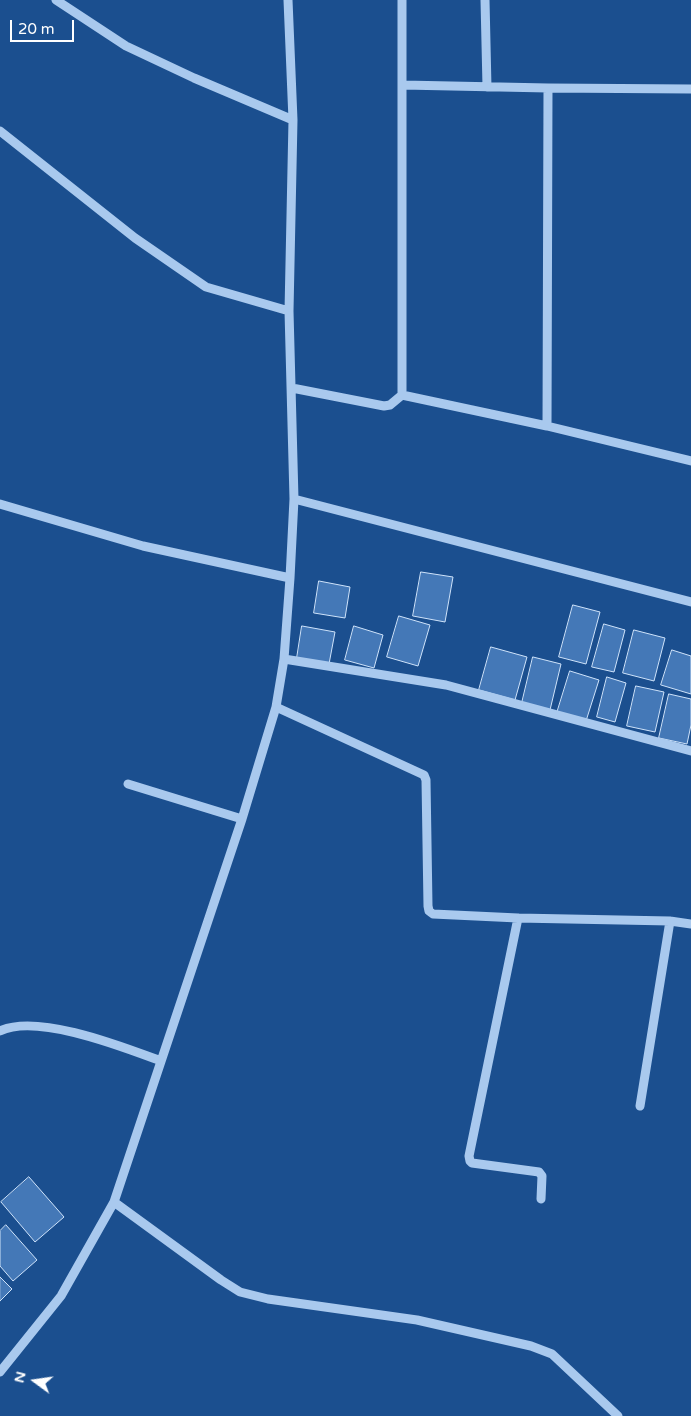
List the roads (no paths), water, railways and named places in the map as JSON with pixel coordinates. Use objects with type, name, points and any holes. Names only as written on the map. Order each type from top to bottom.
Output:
[{"type":"street","points":[[56,0],[126,46],[194,78],[293,120]]},
{"type":"street","points":[[0,1372],[61,1296],[114,1202],[242,819],[276,708],[284,659],[294,499],[292,388],[288,310],[293,120],[288,0]]},
{"type":"street","points":[[402,0],[402,395]]},
{"type":"street","points":[[485,0],[487,87]]},
{"type":"street","points":[[403,85],[691,89]]},
{"type":"street","points":[[547,426],[548,88]]},
{"type":"street","points":[[0,131],[135,238],[206,287],[288,310]]},
{"type":"street","points":[[292,388],[384,406],[390,405],[402,395]]},
{"type":"street","points":[[402,395],[547,426],[691,461]]},
{"type":"street","points":[[294,499],[691,602]]},
{"type":"street","points":[[0,504],[143,546],[290,578]]},
{"type":"street","points":[[284,659],[446,685],[691,751]]},
{"type":"street","points":[[276,708],[424,775],[426,780],[429,911],[433,914],[670,921],[691,924]]},
{"type":"street","points":[[128,784],[242,819]]},
{"type":"street","points":[[518,918],[468,1156],[472,1163],[539,1172],[542,1176],[541,1198]]},
{"type":"street","points":[[640,1106],[670,921]]},
{"type":"street","points":[[0,1031],[7,1028],[44,1026],[113,1044],[161,1061]]},
{"type":"street","points":[[114,1202],[240,1292],[268,1299],[417,1320],[531,1346],[552,1354],[618,1416]]}]
